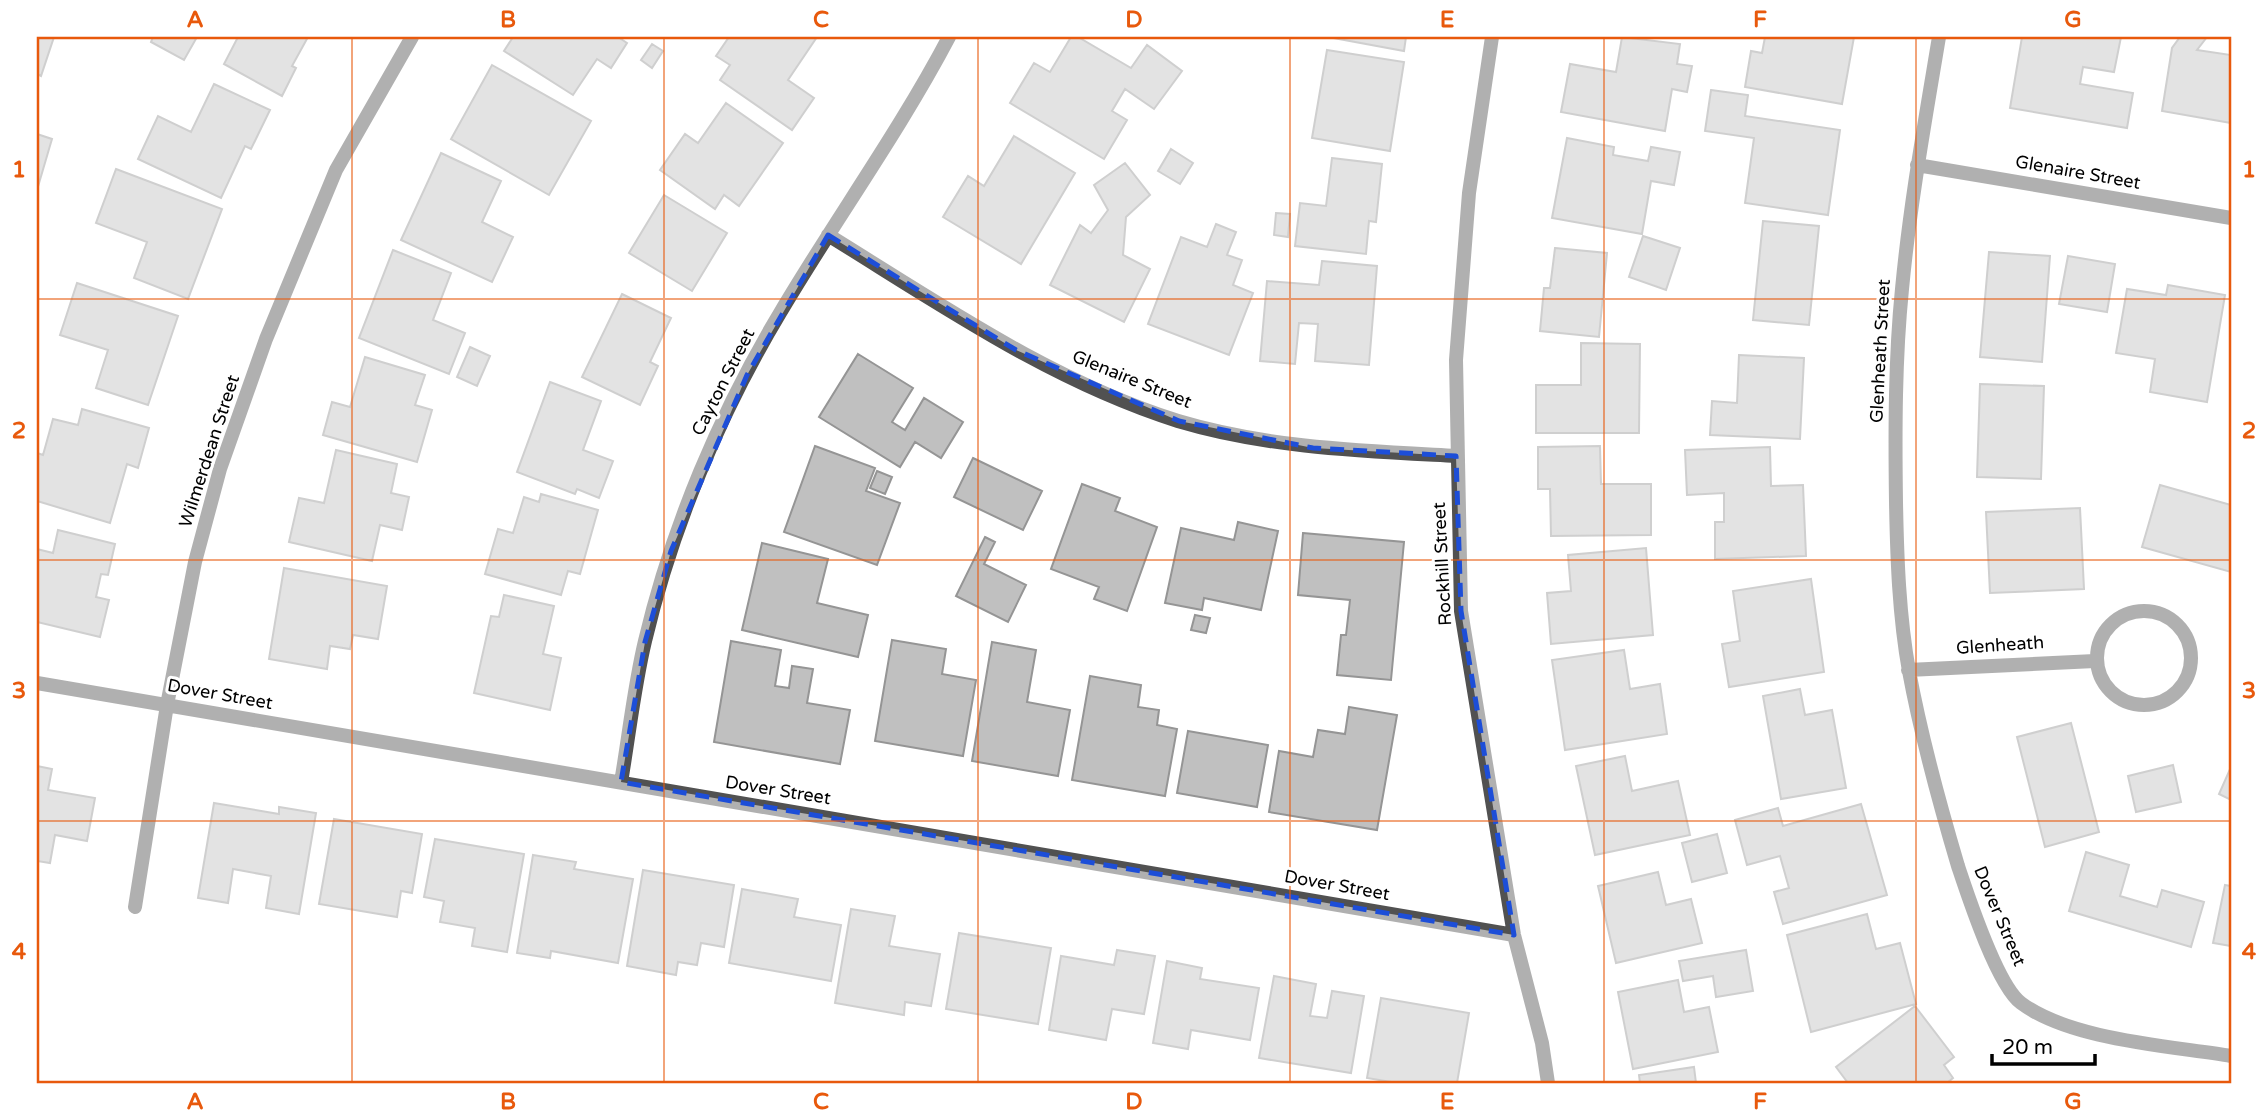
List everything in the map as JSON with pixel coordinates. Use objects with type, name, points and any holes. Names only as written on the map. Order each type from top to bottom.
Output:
[{"type":"street","name":"Wilmerdean Street","points":[[135,907],[167,705],[195,562],[220,469],[267,339],[335,170],[412,37]]},
{"type":"street","name":"Cayton Street","points":[[621,782],[645,642],[671,551],[706,459],[778,315],[920,91],[949,37]]},
{"type":"street","name":"Rockhill Street","points":[[1492,37],[1478,117],[1465,233],[1456,360],[1461,611],[1514,935],[1542,1043],[1548,1083]]},
{"type":"street","name":"Glenheath Street","points":[[1909,670],[1897,550],[1895,438],[1902,292],[1917,165],[1939,37]]},
{"type":"street","name":"Glenaire Street","points":[[1917,165],[2231,218]]},
{"type":"street","name":"Glenaire Street","points":[[828,235],[1016,350],[1179,421],[1313,448],[1456,456]]},
{"type":"street","points":[[2156,610],[2181,627],[2192,655],[2184,684],[2161,703],[2131,705],[2106,689],[2095,661],[2103,631],[2126,612],[2156,610]]},
{"type":"street","name":"Glenheath","points":[[1909,670],[2095,661]]},
{"type":"street","name":"Dover Street","points":[[1909,670],[1946,826],[1969,902],[1994,960],[2018,1001],[2046,1017],[2081,1031],[2231,1056]]},
{"type":"street","name":"Dover Street","points":[[37,683],[1514,935]]},
{"type":"highlighted area","points":[[828,235],[1016,350],[1179,421],[1313,448],[1456,456],[1461,611],[1514,935],[621,782],[645,642],[671,551],[747,375]]},
{"type":"building","points":[[37,37],[54,37],[41,76],[37,74]]},
{"type":"building","points":[[153,37],[197,37],[184,60],[151,42]]},
{"type":"building","points":[[238,37],[308,37],[292,66],[296,68],[282,96],[224,64]]},
{"type":"building","points":[[513,37],[618,37],[627,43],[611,68],[597,59],[573,95],[504,51]]},
{"type":"building","points":[[729,37],[817,37],[788,80],[814,98],[792,130],[720,80],[730,65],[716,56]]},
{"type":"building","points":[[1071,37],[1078,37],[1131,68],[1147,45],[1182,71],[1154,109],[1125,89],[1112,111],[1127,120],[1104,159],[1010,103],[1034,63],[1050,72]]},
{"type":"building","points":[[1328,37],[1406,37],[1404,51]]},
{"type":"building","points":[[1622,37],[1680,44],[1677,64],[1692,66],[1687,92],[1672,89],[1665,131],[1561,112],[1570,64],[1616,72]]},
{"type":"building","points":[[1765,37],[1854,37],[1842,104],[1745,87],[1751,51],[1762,53]]},
{"type":"building","points":[[2022,37],[2121,37],[2114,72],[2083,67],[2080,84],[2133,93],[2127,128],[2010,108]]},
{"type":"building","points":[[2180,37],[2207,37],[2197,50],[2231,55],[2231,123],[2162,111],[2172,48]]},
{"type":"building","points":[[652,44],[663,51],[652,68],[641,60]]},
{"type":"building","points":[[1327,50],[1404,62],[1390,151],[1312,138]]},
{"type":"building","points":[[492,65],[591,121],[549,195],[451,139]]},
{"type":"building","points":[[214,84],[270,110],[251,149],[245,146],[221,198],[138,159],[158,116],[191,132]]},
{"type":"building","points":[[1711,90],[1748,95],[1745,116],[1840,130],[1828,215],[1745,203],[1754,138],[1705,131]]},
{"type":"building","points":[[726,103],[783,143],[739,206],[724,195],[715,209],[660,170],[685,134],[698,143]]},
{"type":"building","points":[[37,134],[52,139],[37,190]]},
{"type":"building","points":[[1014,136],[1075,173],[1021,264],[943,217],[968,176],[984,186]]},
{"type":"building","points":[[1567,138],[1614,147],[1613,155],[1648,161],[1651,147],[1680,152],[1674,185],[1651,181],[1642,234],[1552,218]]},
{"type":"building","points":[[1171,149],[1193,163],[1180,184],[1158,171]]},
{"type":"building","points":[[441,153],[501,181],[482,222],[513,237],[492,282],[401,240]]},
{"type":"building","points":[[1332,158],[1382,164],[1376,222],[1369,221],[1366,254],[1295,246],[1300,203],[1326,206]]},
{"type":"building","points":[[1125,163],[1150,195],[1126,217],[1123,255],[1150,269],[1124,322],[1050,285],[1080,225],[1091,233],[1108,210],[1094,185]]},
{"type":"building","points":[[116,169],[222,209],[188,299],[134,278],[147,242],[96,223]]},
{"type":"building","points":[[664,195],[727,233],[692,291],[629,253]]},
{"type":"building","points":[[1276,213],[1290,214],[1288,237],[1274,235]]},
{"type":"building","points":[[1763,221],[1819,226],[1809,325],[1753,320]]},
{"type":"building","points":[[1216,224],[1236,232],[1227,255],[1242,260],[1233,285],[1253,293],[1229,355],[1148,324],[1181,237],[1207,247]]},
{"type":"building","points":[[1643,236],[1680,248],[1666,290],[1629,277]]},
{"type":"building","points":[[1555,248],[1607,253],[1599,337],[1540,331],[1544,288],[1550,288]]},
{"type":"building","points":[[393,250],[451,273],[433,320],[465,333],[449,374],[359,338]]},
{"type":"building","points":[[1989,252],[2050,256],[2042,362],[1980,357]]},
{"type":"building","points":[[2068,256],[2115,264],[2107,312],[2059,304]]},
{"type":"building","points":[[1322,261],[1377,266],[1369,365],[1315,361],[1318,324],[1299,323],[1295,364],[1260,361],[1267,281],[1319,285]]},
{"type":"building","points":[[77,283],[178,316],[148,405],[96,388],[108,350],[60,335]]},
{"type":"building","points":[[2168,285],[2225,295],[2207,402],[2150,392],[2155,359],[2116,353],[2127,289],[2166,295]]},
{"type":"building","points":[[622,294],[671,318],[650,362],[658,366],[640,405],[582,377]]},
{"type":"building","points":[[1581,343],[1640,344],[1639,433],[1536,433],[1536,385],[1581,385]]},
{"type":"building","points":[[470,347],[490,356],[477,386],[457,377]]},
{"type":"building","points":[[858,354],[913,388],[892,422],[905,430],[924,398],[963,422],[941,458],[915,442],[900,467],[819,417]]},
{"type":"building","points":[[1739,355],[1804,358],[1800,439],[1710,435],[1712,401],[1737,403]]},
{"type":"building","points":[[365,357],[425,375],[415,405],[432,410],[417,462],[323,435],[332,402],[350,407]]},
{"type":"building","points":[[550,382],[601,401],[583,450],[613,461],[599,498],[577,489],[575,494],[517,472]]},
{"type":"building","points":[[1980,384],[2044,386],[2041,479],[1977,477]]},
{"type":"building","points":[[82,409],[149,428],[138,468],[127,464],[110,523],[37,501],[37,453],[43,455],[53,419],[78,425]]},
{"type":"building","points":[[815,446],[875,468],[866,491],[900,503],[877,565],[784,532]]},
{"type":"building","points":[[1600,446],[1601,484],[1651,484],[1651,535],[1551,536],[1550,489],[1538,489],[1538,447]]},
{"type":"building","points":[[1770,447],[1771,486],[1803,485],[1806,556],[1715,559],[1715,522],[1724,522],[1724,493],[1687,495],[1685,450]]},
{"type":"building","points":[[336,450],[397,464],[391,493],[409,497],[402,530],[380,525],[372,561],[289,542],[299,498],[324,503]]},
{"type":"building","points":[[973,458],[1042,491],[1023,530],[954,497]]},
{"type":"building","points":[[877,471],[892,477],[885,494],[870,488]]},
{"type":"building","points":[[1082,484],[1120,498],[1115,511],[1157,527],[1127,611],[1094,599],[1099,587],[1051,569]]},
{"type":"building","points":[[2160,485],[2231,505],[2231,572],[2142,547]]},
{"type":"building","points":[[541,494],[598,510],[580,574],[568,571],[561,595],[485,574],[498,529],[513,533],[524,497],[539,502]]},
{"type":"building","points":[[2080,508],[2084,589],[1990,593],[1986,512]]},
{"type":"building","points":[[1238,522],[1278,531],[1261,610],[1204,598],[1202,610],[1165,603],[1181,528],[1234,540]]},
{"type":"building","points":[[58,530],[115,544],[108,575],[101,574],[96,597],[109,600],[100,637],[37,622],[37,549],[53,553]]},
{"type":"building","points":[[1303,533],[1404,542],[1391,680],[1337,675],[1341,635],[1346,635],[1350,600],[1298,595]]},
{"type":"building","points":[[985,537],[995,542],[984,564],[1026,585],[1008,622],[956,596]]},
{"type":"building","points":[[762,543],[828,559],[817,603],[868,615],[858,657],[742,630]]},
{"type":"building","points":[[1646,548],[1653,635],[1551,644],[1547,593],[1571,591],[1568,555]]},
{"type":"building","points":[[284,568],[387,586],[378,639],[353,635],[350,649],[330,646],[327,669],[269,659]]},
{"type":"building","points":[[1811,579],[1824,672],[1729,687],[1722,644],[1740,641],[1733,591]]},
{"type":"building","points":[[504,595],[554,606],[543,654],[561,658],[550,710],[474,693],[491,616],[499,617]]},
{"type":"building","points":[[1195,615],[1210,618],[1206,633],[1191,630]]},
{"type":"building","points":[[892,640],[946,649],[942,674],[976,680],[963,756],[875,741]]},
{"type":"building","points":[[731,641],[781,650],[775,686],[789,688],[792,666],[813,669],[807,703],[850,710],[840,764],[714,742]]},
{"type":"building","points":[[992,642],[1036,650],[1027,702],[1070,710],[1058,776],[972,761]]},
{"type":"building","points":[[1624,650],[1630,689],[1660,684],[1667,734],[1565,750],[1552,660]]},
{"type":"building","points":[[1090,676],[1141,685],[1138,707],[1159,710],[1157,725],[1177,729],[1165,796],[1072,780]]},
{"type":"building","points":[[1800,689],[1805,715],[1832,710],[1846,788],[1781,799],[1763,696]]},
{"type":"building","points":[[1349,707],[1397,715],[1377,830],[1269,812],[1279,751],[1313,757],[1318,730],[1345,734]]},
{"type":"building","points":[[2071,723],[2099,832],[2045,847],[2017,737]]},
{"type":"building","points":[[1188,731],[1268,745],[1257,807],[1177,793]]},
{"type":"building","points":[[1625,756],[1632,791],[1678,781],[1690,835],[1595,855],[1576,766]]},
{"type":"building","points":[[2173,765],[2181,802],[2136,812],[2128,776]]},
{"type":"building","points":[[37,766],[52,769],[48,790],[95,798],[87,841],[55,835],[50,863],[37,861]]},
{"type":"building","points":[[2231,767],[2231,800],[2219,794]]},
{"type":"building","points":[[214,803],[279,814],[279,807],[316,813],[299,914],[266,908],[271,876],[233,869],[228,903],[198,898]]},
{"type":"building","points":[[1861,804],[1887,895],[1783,924],[1774,892],[1789,888],[1780,856],[1747,865],[1735,820],[1778,808],[1783,826]]},
{"type":"building","points":[[334,819],[422,834],[412,893],[401,891],[397,917],[319,904]]},
{"type":"building","points":[[1717,834],[1727,873],[1692,882],[1682,843]]},
{"type":"building","points":[[435,839],[524,854],[507,952],[472,946],[475,928],[440,922],[444,901],[424,897]]},
{"type":"building","points":[[2086,852],[2129,865],[2120,896],[2157,907],[2162,890],[2204,902],[2191,947],[2069,911]]},
{"type":"building","points":[[533,855],[576,862],[574,869],[633,879],[618,963],[551,951],[550,958],[517,953]]},
{"type":"building","points":[[643,870],[734,885],[724,947],[701,943],[697,965],[678,962],[676,975],[627,966]]},
{"type":"building","points":[[1658,872],[1666,905],[1691,899],[1702,943],[1616,963],[1598,886]]},
{"type":"building","points":[[2225,885],[2231,886],[2231,946],[2213,943]]},
{"type":"building","points":[[742,889],[798,899],[794,917],[841,925],[831,981],[729,963]]},
{"type":"building","points":[[851,909],[895,916],[889,946],[940,954],[931,1006],[905,1002],[904,1015],[835,1003]]},
{"type":"building","points":[[1867,914],[1876,949],[1900,943],[1916,1004],[1811,1032],[1787,935]]},
{"type":"building","points":[[959,933],[1051,948],[1038,1024],[946,1009]]},
{"type":"building","points":[[1117,950],[1155,956],[1144,1014],[1112,1009],[1106,1040],[1049,1030],[1061,956],[1114,965]]},
{"type":"building","points":[[1746,950],[1753,991],[1716,997],[1713,976],[1683,981],[1679,961]]},
{"type":"building","points":[[1167,961],[1202,968],[1200,979],[1259,988],[1250,1040],[1191,1030],[1188,1049],[1153,1043]]},
{"type":"building","points":[[1274,976],[1316,984],[1310,1016],[1327,1018],[1332,991],[1364,996],[1351,1073],[1259,1058]]},
{"type":"building","points":[[1678,980],[1684,1012],[1709,1007],[1718,1052],[1633,1069],[1618,992]]},
{"type":"building","points":[[1381,998],[1469,1013],[1457,1083],[1397,1083],[1367,1078]]},
{"type":"building","points":[[1915,1006],[1954,1057],[1944,1065],[1953,1078],[1947,1083],[1848,1083],[1836,1067]]},
{"type":"building","points":[[1694,1067],[1696,1083],[1640,1083],[1639,1075]]}]
